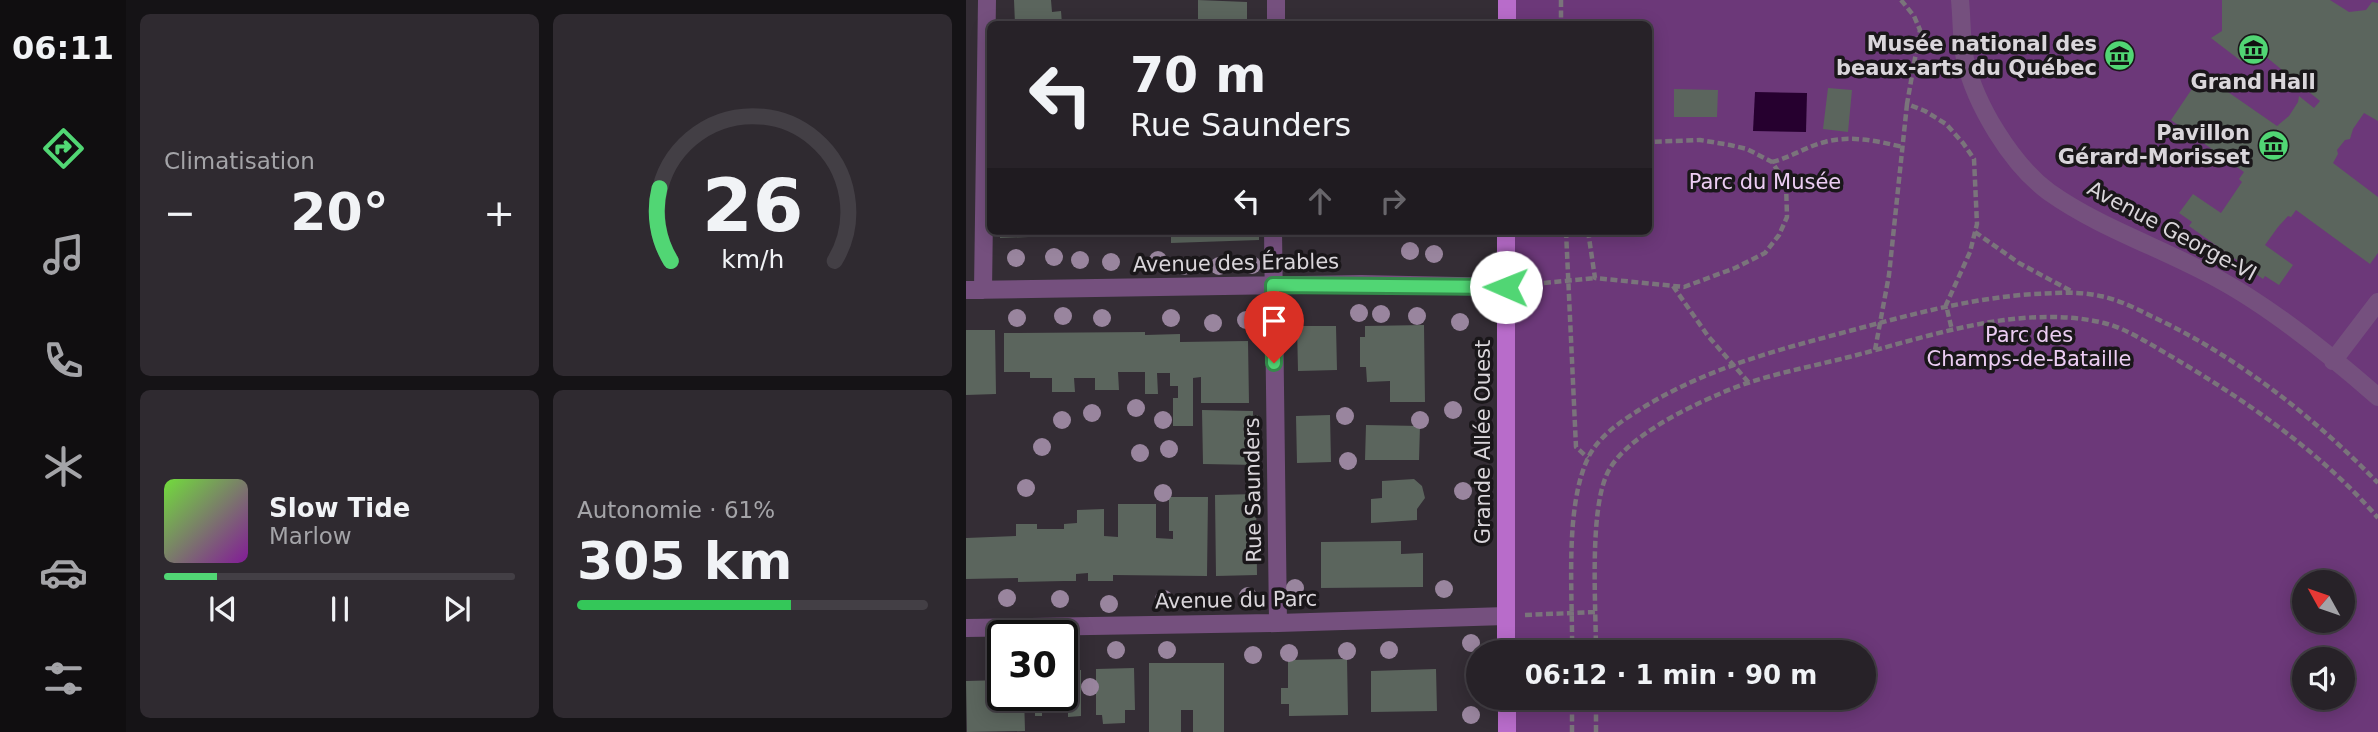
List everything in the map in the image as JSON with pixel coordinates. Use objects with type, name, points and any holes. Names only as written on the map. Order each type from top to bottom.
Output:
[{"type":"main road","points":[[1507,0],[1507,21]]},
{"type":"main road","name":"Grande Allée Ouest","points":[[1506,235],[1506,640]]},
{"type":"main road","points":[[1507,710],[1507,732]]},
{"type":"street","points":[[974,290],[987,0]]},
{"type":"street","points":[[1276,0],[1276,21]]},
{"type":"street","name":"Avenue George-VI","points":[[1961,0],[1965,58],[1978,98],[1994,130],[2048,191],[2087,214],[2248,295],[2286,322],[2378,397]]},
{"type":"street","name":"Rue Saunders","points":[[1273,235],[1278,623]]},
{"type":"street","name":"Avenue des Érables","points":[[974,290],[1273,285],[1506,287]]},
{"type":"street","points":[[2333,361],[2378,302]]},
{"type":"street","name":"Avenue du Parc","points":[[966,628],[1506,616]]},
{"type":"path","points":[[1561,0],[1562,21]]},
{"type":"path","points":[[1875,350],[1889,275],[1907,104],[1920,30],[1914,16],[1901,0]]},
{"type":"path","points":[[1907,104],[1926,111],[1946,124],[1964,143],[1974,159],[1977,224],[1970,252],[1946,305],[1952,330]]},
{"type":"path","points":[[1772,162],[1789,158],[1823,142],[1847,138],[1873,140],[1903,148]]},
{"type":"path","points":[[1506,287],[1595,278],[1684,287],[1735,268],[1765,253],[1779,235],[1787,217],[1786,183],[1772,162],[1747,149],[1720,143],[1700,140],[1652,142]]},
{"type":"path","points":[[1975,232],[2018,263],[2075,293]]},
{"type":"path","points":[[1566,235],[1576,447],[1588,458]]},
{"type":"path","points":[[1589,235],[1595,278]]},
{"type":"path","points":[[1672,285],[1708,336],[1750,384]]},
{"type":"path","points":[[1573,640],[1573,540],[1576,502],[1588,458],[1600,439],[1628,417],[1709,372],[1768,353],[1946,305],[2001,296],[2075,293],[2100,296],[2141,311],[2186,332],[2253,377],[2304,415],[2378,483]]},
{"type":"path","points":[[1596,640],[1597,526],[1607,474],[1619,456],[1639,439],[1718,394],[1952,330],[2005,320],[2074,317],[2107,323],[2152,345],[2265,417],[2307,449],[2378,518]]},
{"type":"path","points":[[1506,616],[1596,612]]},
{"type":"path","points":[[1572,710],[1572,732]]},
{"type":"path","points":[[1596,710],[1596,732]]},
{"type":"green space","name":"Parc des Champs-de-Bataille","points":[[1507,0],[2378,0],[2378,732],[1506,732],[1506,710],[1876,710],[1876,640],[1506,640],[1507,235],[1652,235],[1652,21],[1507,21]]},
{"type":"shaded area","points":[[1755,92],[1807,93],[1806,132],[1753,131]]},
{"type":"building","points":[[1014,0],[1051,0],[1052,12],[1061,11],[1062,21],[1015,21]]},
{"type":"building","points":[[1198,0],[1247,2],[1247,21],[1198,21]]},
{"type":"building","name":"Pavillon Gérard-Morisset","points":[[2222,0],[2330,0],[2349,12],[2366,10],[2372,2],[2378,3],[2378,121],[2364,113],[2350,139],[2345,140],[2337,150],[2338,154],[2333,163],[2378,197],[2378,253],[2370,264],[2296,210],[2278,227],[2265,245],[2293,265],[2279,285],[2265,276],[2263,279],[2189,226],[2192,222],[2179,213],[2193,194],[2221,213],[2242,182],[2239,179],[2244,172],[2171,120],[2202,74],[2277,126],[2289,116],[2299,96],[2314,108],[2320,101],[2265,56],[2241,61],[2211,38],[2222,31]]},
{"type":"building","points":[[1828,88],[1852,90],[1848,132],[1823,129]]},
{"type":"building","points":[[1674,89],[1718,90],[1717,117],[1674,117]]},
{"type":"building","points":[[1000,235],[1078,235],[1000,238]]},
{"type":"building","points":[[1171,235],[1259,235],[1259,240],[1171,243]]},
{"type":"building","points":[[1424,325],[1425,402],[1390,402],[1390,381],[1367,382],[1366,367],[1360,367],[1360,337],[1365,337],[1365,326]]},
{"type":"building","points":[[1297,326],[1336,326],[1337,370],[1298,371]]},
{"type":"building","points":[[966,330],[995,330],[996,394],[966,395]]},
{"type":"building","points":[[1145,332],[1145,335],[1180,334],[1180,342],[1248,341],[1249,403],[1201,403],[1201,377],[1193,378],[1193,426],[1173,426],[1173,398],[1178,398],[1178,386],[1170,386],[1170,373],[1157,373],[1158,394],[1145,394],[1145,372],[1118,372],[1119,390],[1095,390],[1095,378],[1074,378],[1075,392],[1052,392],[1052,378],[1030,378],[1030,372],[1004,372],[1004,333]]},
{"type":"building","points":[[1202,410],[1253,411],[1253,415],[1258,415],[1257,465],[1203,464]]},
{"type":"building","points":[[1330,415],[1331,462],[1297,463],[1296,416]]},
{"type":"building","points":[[1366,425],[1420,426],[1419,460],[1365,460]]},
{"type":"building","points":[[1414,479],[1422,486],[1425,498],[1417,509],[1417,520],[1371,523],[1371,499],[1382,498],[1382,481]]},
{"type":"building","points":[[1256,494],[1257,575],[1216,576],[1215,495]]},
{"type":"building","points":[[1169,497],[1208,497],[1207,576],[1113,575],[1113,581],[1088,581],[1088,573],[1076,574],[1076,581],[966,579],[966,538],[1016,536],[1016,524],[1037,524],[1037,529],[1064,529],[1064,524],[1077,523],[1077,510],[1104,509],[1104,536],[1118,537],[1118,504],[1156,504],[1156,538],[1173,539],[1173,531],[1169,531]]},
{"type":"building","points":[[1401,541],[1401,554],[1423,553],[1423,587],[1321,588],[1321,542]]},
{"type":"building","points":[[1347,659],[1348,715],[1289,716],[1289,704],[1281,704],[1281,688],[1288,688],[1288,660]]},
{"type":"building","points":[[1149,663],[1224,663],[1224,732],[1193,732],[1193,710],[1181,710],[1181,732],[1149,732]]},
{"type":"building","points":[[1134,668],[1135,710],[1125,710],[1125,723],[1103,724],[1102,715],[1096,715],[1096,669]]},
{"type":"building","points":[[1436,669],[1437,711],[1371,712],[1371,671]]},
{"type":"building","points":[[1078,670],[1081,670],[1081,716],[1042,713],[1042,716],[1035,716],[1035,711],[1078,711]]},
{"type":"building","points":[[987,680],[987,711],[1024,711],[1025,731],[967,732],[966,681]]},
{"type":"place","name":"Grand Hall","points":[[2253,50]]},
{"type":"place","name":"Musée national des beaux-arts du Québec","points":[[2120,56]]},
{"type":"place","name":"Pavillon Gérard-Morisset","points":[[2273,145]]},
{"type":"route","points":[[1274,363],[1273,285],[1506,287]]},
{"type":"park label","name":"Parc du Musée","points":[[1765,182]]}]
